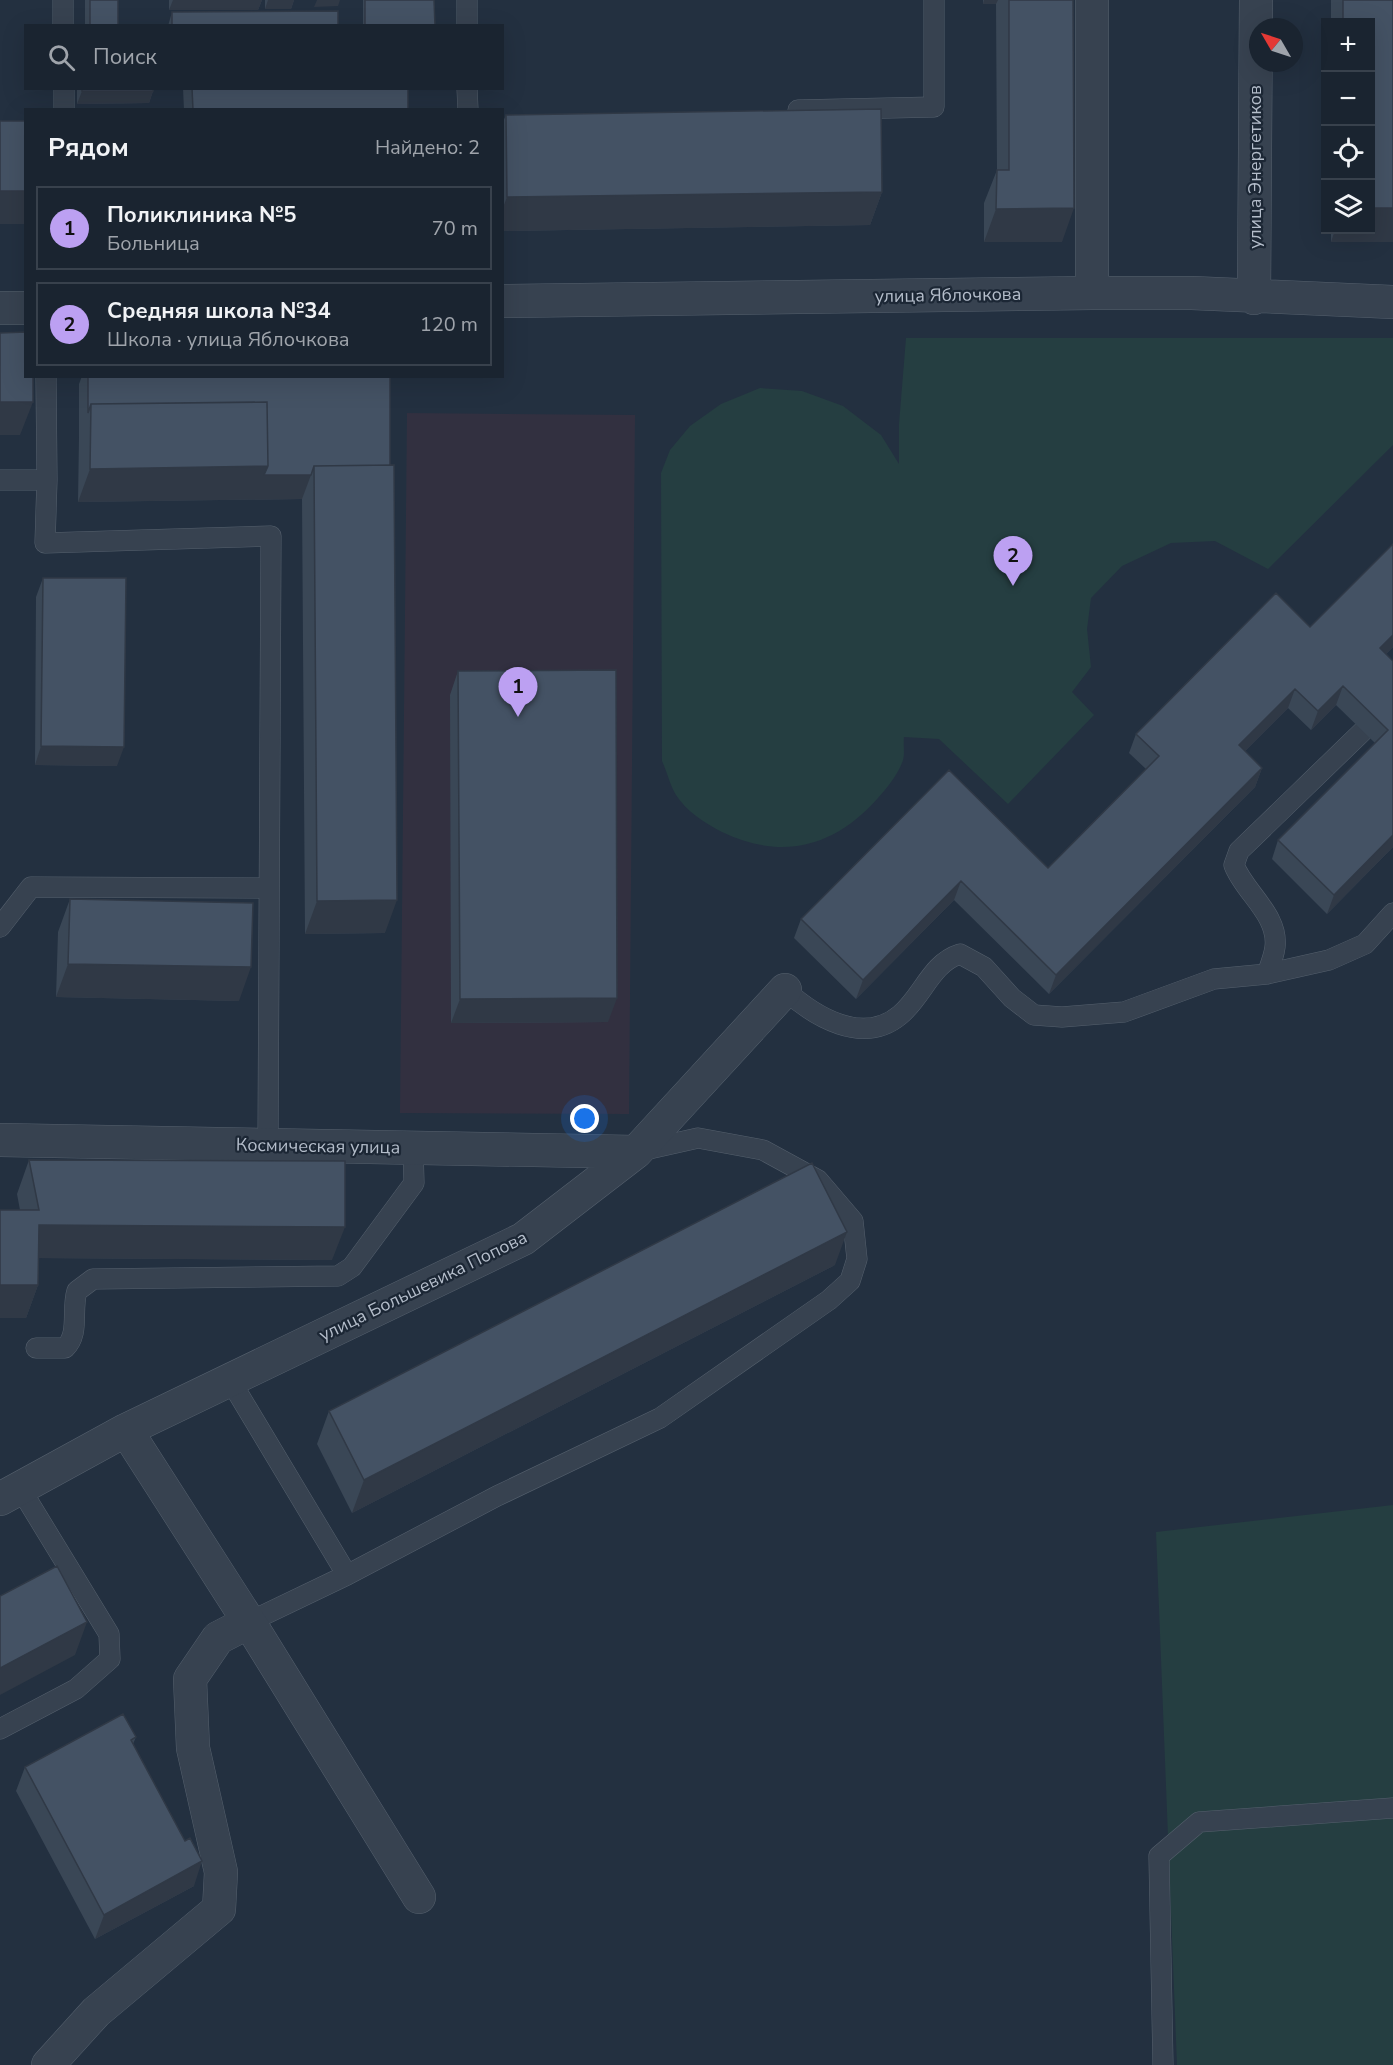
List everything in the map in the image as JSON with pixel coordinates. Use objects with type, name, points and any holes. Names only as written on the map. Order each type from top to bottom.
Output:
[{"type":"street","points":[[1092,0],[1092,292]]},
{"type":"street","name":"улица Энергетиков","points":[[1254,298],[1256,0]]},
{"type":"street","name":"улица Яблочкова","points":[[504,301],[1092,292],[1192,293],[1254,298],[1393,302]]},
{"type":"street","points":[[0,308],[24,308]]},
{"type":"street","name":"улица Большевика Попова","points":[[10,1493],[126,1430],[523,1239],[636,1152],[785,990]]},
{"type":"street","name":"Космическая улица","points":[[0,1140],[636,1152]]},
{"type":"street","points":[[126,1430],[249,1622],[419,1897]]},
{"type":"street","points":[[48,2065],[96,2012],[219,1909],[221,1872],[193,1748],[190,1679],[218,1638],[249,1622]]},
{"type":"lane","points":[[63,0],[63,24]]},
{"type":"lane","points":[[467,0],[467,24]]},
{"type":"lane","points":[[778,111],[934,107],[934,0]]},
{"type":"lane","points":[[64,90],[64,108]]},
{"type":"lane","points":[[467,90],[468,108]]},
{"type":"lane","points":[[46,378],[45,543],[271,536],[268,1145]]},
{"type":"lane","points":[[0,480],[47,480]]},
{"type":"lane","points":[[1267,974],[1276,945],[1267,914],[1238,876],[1234,865],[1239,851],[1363,731]]},
{"type":"lane","points":[[0,927],[31,887],[269,888]]},
{"type":"lane","points":[[785,990],[805,1008],[833,1024],[874,1029],[900,1015],[946,959],[960,954],[984,967],[1012,998],[1034,1015],[1053,1017],[1124,1012],[1214,979],[1267,974],[1329,960],[1365,944],[1393,913]]},
{"type":"lane","points":[[249,1622],[347,1575],[497,1496],[660,1418],[829,1300],[850,1281],[858,1259],[852,1221],[818,1180],[763,1150],[698,1138],[636,1152]]},
{"type":"lane","points":[[36,1348],[64,1348],[70,1343],[74,1330],[77,1291],[93,1279],[338,1276],[352,1267],[414,1183],[413,1148]]},
{"type":"lane","points":[[230,1380],[347,1575]]},
{"type":"lane","points":[[0,1729],[76,1689],[110,1659],[109,1634],[10,1493]]},
{"type":"lane","points":[[1163,2065],[1159,1856],[1199,1822],[1393,1808]]},
{"type":"shaded area","points":[[407,413],[635,415],[629,1114],[400,1113]]},
{"type":"green space","points":[[906,338],[1393,338],[1393,445],[1268,569],[1215,541],[1171,543],[1122,566],[1091,598],[1087,629],[1091,667],[1072,692],[1094,715],[1008,804],[939,739],[904,737],[903,760],[896,775],[878,798],[844,828],[826,838],[786,847],[766,846],[744,841],[709,825],[685,806],[674,791],[662,761],[661,473],[670,450],[690,426],[721,404],[760,388],[802,391],[843,406],[881,435],[899,464],[899,424]]},
{"type":"green space","points":[[1393,1505],[1393,2065],[1177,2065],[1156,1532]]},
{"type":"building","points":[[90,0],[118,0],[118,24],[90,24]]},
{"type":"building","points":[[365,0],[434,0],[435,24],[365,24]]},
{"type":"building","points":[[1009,0],[1073,0],[1074,208],[996,209],[997,170],[1009,170]]},
{"type":"building","points":[[1343,0],[1393,0],[1393,208],[1375,208],[1375,18],[1343,18]]},
{"type":"building","points":[[338,11],[338,24],[172,24],[172,12]]},
{"type":"building","points":[[82,90],[153,90],[153,91]]},
{"type":"building","points":[[192,90],[408,90],[408,108],[193,108]]},
{"type":"building","points":[[881,109],[882,192],[507,197],[506,115]]},
{"type":"building","points":[[0,121],[24,121],[24,191],[0,191]]},
{"type":"building","points":[[24,332],[24,378],[33,378],[33,402],[0,402],[0,333]]},
{"type":"building","points":[[88,378],[390,378],[390,465],[314,466],[311,475],[264,475],[268,466],[267,402],[91,404],[88,413]]},
{"type":"building","points":[[267,402],[268,466],[90,469],[91,404]]},
{"type":"building","points":[[394,465],[397,900],[317,901],[314,466]]},
{"type":"building","points":[[1393,544],[1393,635],[1380,648],[1393,661],[1393,835],[1334,895],[1278,840],[1388,730],[1343,686],[1318,711],[1295,689],[1239,745],[1262,768],[1056,975],[961,881],[863,980],[801,919],[949,770],[1048,868],[1159,756],[1136,734],[1276,593],[1310,627]]},
{"type":"building","points":[[43,578],[126,578],[124,747],[41,746]]},
{"type":"building","points":[[616,670],[617,998],[460,999],[458,671]]},
{"type":"building","points":[[70,899],[253,903],[251,967],[68,964]]},
{"type":"building","points":[[29,1160],[345,1161],[345,1227],[39,1225],[38,1285],[0,1285],[0,1210],[39,1210]]},
{"type":"building","points":[[812,1163],[847,1232],[364,1480],[329,1411]]},
{"type":"building","points":[[57,1566],[87,1622],[0,1668],[0,1596]]},
{"type":"building","points":[[123,1714],[136,1737],[131,1740],[185,1841],[190,1838],[202,1861],[104,1915],[25,1767]]},
{"type":"place","name":"Средняя школа №34","points":[[1013,586]]},
{"type":"place","name":"Поликлиника №5","points":[[518,717]]}]
